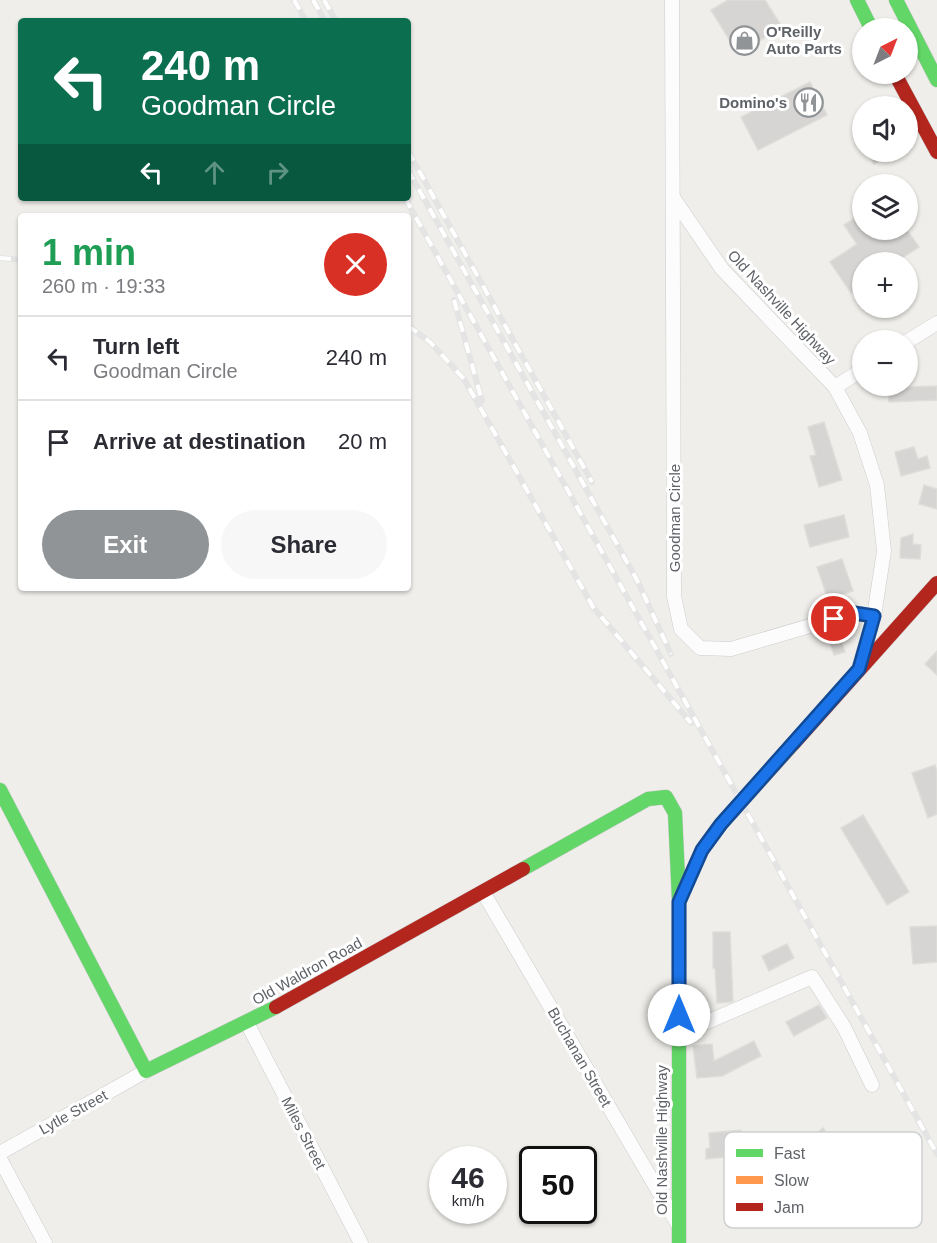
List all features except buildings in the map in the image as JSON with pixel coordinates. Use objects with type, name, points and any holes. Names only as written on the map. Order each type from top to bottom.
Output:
[{"type":"street","points":[[672,0],[674,199]]},
{"type":"street","points":[[857,0],[866,18]]},
{"type":"street","points":[[896,0],[937,81]]},
{"type":"street","points":[[900,84],[937,152]]},
{"type":"street","name":"Old Nashville Highway","points":[[674,199],[722,269],[835,387],[860,433],[877,485],[884,550],[874,616],[859,669]]},
{"type":"street","name":"Goodman Circle","points":[[674,199],[674,596],[681,629],[700,648],[731,650],[854,613],[874,616]]},
{"type":"street","points":[[918,335],[937,323]]},
{"type":"street","points":[[835,387],[852,376]]},
{"type":"street","name":"Old Nashville Highway","points":[[679,1243],[677,1223],[679,902],[702,850],[721,824],[937,583]]},
{"type":"street","points":[[0,790],[48,878],[146,1071]]},
{"type":"street","name":"Old Waldron Road","points":[[146,1071],[247,1023],[648,799],[666,797],[675,813],[679,902]]},
{"type":"street","name":"Buchanan Street","points":[[483,892],[677,1223]]},
{"type":"street","points":[[679,1034],[812,977],[844,1027],[872,1085]]},
{"type":"street","name":"Miles Street","points":[[247,1023],[361,1243]]},
{"type":"street","name":"Lytle Street","points":[[0,1153],[146,1071]]},
{"type":"street","points":[[0,1159],[45,1243]]},
{"type":"railway","points":[[294,0],[304,18]]},
{"type":"railway","points":[[313,0],[323,18]]},
{"type":"railway","points":[[324,0],[334,18]]},
{"type":"railway","points":[[411,156],[592,482]]},
{"type":"railway","points":[[411,175],[637,580],[671,654]]},
{"type":"railway","points":[[407,201],[937,1154]]},
{"type":"railway","points":[[0,258],[18,260]]},
{"type":"railway","points":[[454,300],[482,401]]},
{"type":"railway","points":[[411,328],[430,342],[464,379],[593,607],[691,723]]},
{"type":"traffic: fast","points":[[857,0],[866,18]]},
{"type":"traffic: fast","points":[[896,0],[937,80]]},
{"type":"traffic: fast","points":[[0,790],[146,1071],[276,1007]]},
{"type":"traffic: fast","points":[[523,869],[648,799],[666,797],[675,813],[679,901]]},
{"type":"traffic: fast","points":[[679,966],[679,1243]]},
{"type":"traffic: slow","points":[[679,966],[679,901],[702,850],[721,824],[794,743]]},
{"type":"traffic: jam","points":[[900,84],[937,152]]},
{"type":"traffic: jam","points":[[794,743],[937,583]]},
{"type":"traffic: jam","points":[[276,1007],[523,869]]},
{"type":"place","name":"O'Reilly Auto Parts","points":[[745,40]]},
{"type":"place","name":"Domino's","points":[[808,102]]},
{"type":"route","points":[[679,1015],[679,902],[702,850],[721,824],[859,669],[874,616],[854,613],[834,619]]}]
